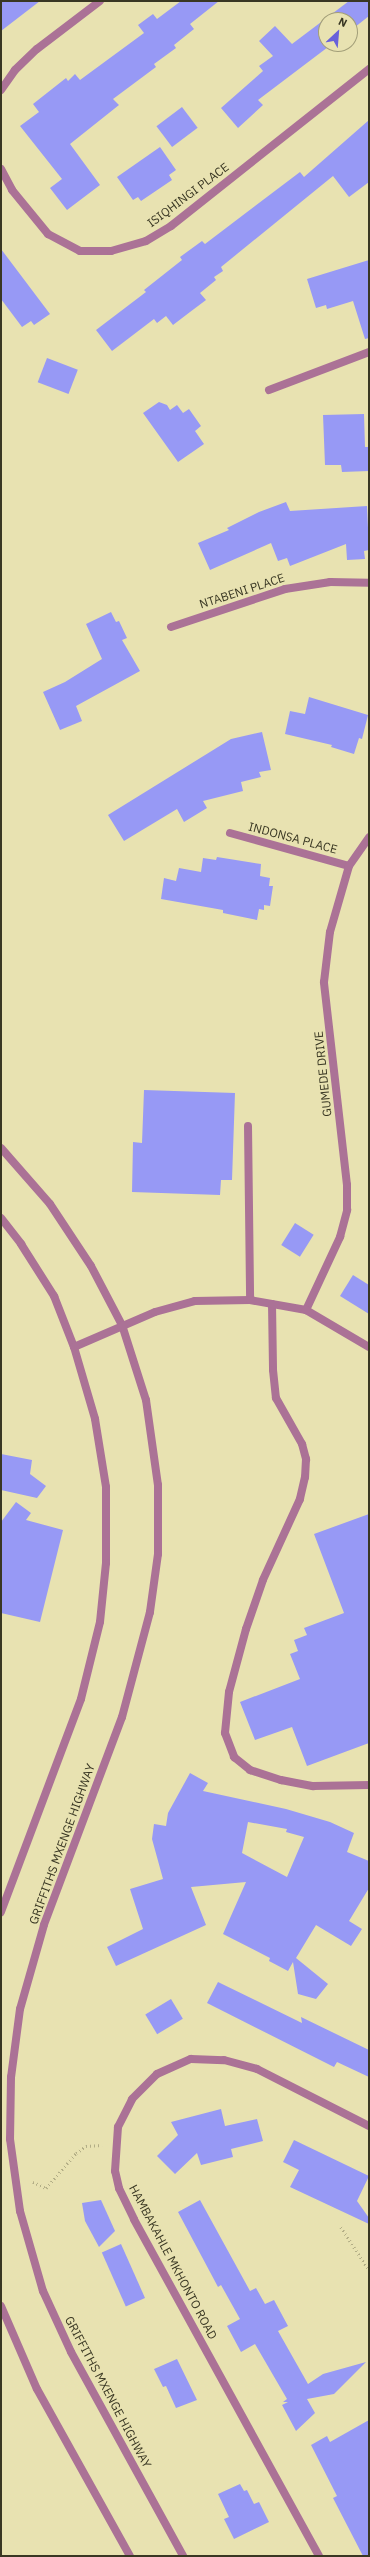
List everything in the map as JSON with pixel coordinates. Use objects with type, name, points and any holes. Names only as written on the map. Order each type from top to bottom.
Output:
[{"type":"street","points":[[1,90],[15,70],[37,49],[100,1]]},
{"type":"street","name":"ISIQHINGI PLACE","points":[[1,169],[12,190],[48,234],[80,251],[111,251],[146,241],[171,226],[369,69]]},
{"type":"street","points":[[269,390],[369,352]]},
{"type":"street","name":"NTABENI PLACE","points":[[171,627],[285,589],[330,582],[369,583]]},
{"type":"street","name":"INDONSA PLACE","points":[[230,833],[349,866]]},
{"type":"street","name":"GUMEDE DRIVE","points":[[306,1310],[340,1237],[347,1210],[347,1185],[324,982],[330,932],[349,866],[369,837]]},
{"type":"street","points":[[248,1126],[250,1300]]},
{"type":"street","name":"GRIFFITHS MXENGE HIGHWAY","points":[[1,1148],[50,1204],[91,1266],[122,1325],[146,1400],[158,1485],[158,1554],[150,1612],[122,1717],[44,1925],[20,2009],[12,2077],[10,2139],[20,2211],[43,2291],[71,2352],[183,2556]]},
{"type":"street","points":[[1,1218],[22,1244],[54,1296],[74,1348],[96,1419],[106,1487],[106,1563],[100,1622],[81,1699],[1,1912]]},
{"type":"street","points":[[74,1348],[122,1325],[155,1312],[195,1301],[250,1300],[306,1310],[369,1347]]},
{"type":"street","points":[[272,1304],[273,1370],[276,1398],[302,1444],[306,1459],[305,1477],[300,1499],[263,1580],[246,1630],[229,1692],[225,1733],[234,1757],[250,1770],[281,1780],[313,1786],[369,1785]]},
{"type":"street","name":"HAMBAKAHLE MKHONTO ROAD","points":[[320,2556],[134,2220],[119,2188],[115,2171],[116,2144],[118,2127],[132,2099],[157,2074],[191,2059],[224,2060],[257,2069],[369,2126]]},
{"type":"street","points":[[1,2306],[37,2389],[130,2556]]},
{"type":"path","points":[[15,2175],[46,2188],[76,2153],[86,2146],[116,2144]]},
{"type":"path","points":[[341,2227],[369,2270]]},
{"type":"building","points":[[1,1],[40,1],[1,31]]},
{"type":"building","points":[[181,1],[219,1],[190,24],[194,29],[174,45],[176,48],[154,64],[156,67],[113,99],[119,105],[70,144],[100,185],[67,210],[50,188],[62,179],[20,126],[39,112],[33,104],[66,78],[68,81],[75,74],[80,80],[144,33],[138,25],[153,14],[157,19]]},
{"type":"building","points":[[349,1],[369,1],[369,16],[358,25],[358,12],[334,12]]},
{"type":"building","points":[[318,24],[318,52],[321,52],[258,100],[263,105],[238,128],[221,108],[263,71],[259,66],[273,56],[259,41],[275,26],[292,44]]},
{"type":"building","points":[[182,107],[198,128],[172,147],[156,126]]},
{"type":"building","points":[[369,120],[369,182],[349,197],[333,176],[221,267],[223,271],[214,277],[216,280],[200,293],[206,300],[173,325],[166,316],[157,323],[154,319],[112,351],[96,330],[146,292],[144,290],[182,260],[180,257],[202,241],[205,244],[300,172],[304,177]]},
{"type":"building","points":[[160,147],[176,170],[169,175],[172,180],[141,201],[138,197],[133,200],[117,177]]},
{"type":"building","points":[[1,249],[50,314],[34,325],[31,321],[22,327],[1,299]]},
{"type":"building","points":[[369,260],[369,338],[365,339],[353,301],[327,309],[326,305],[316,308],[307,279]]},
{"type":"building","points":[[47,358],[78,370],[68,394],[38,382]]},
{"type":"building","points":[[159,402],[167,405],[170,410],[177,405],[183,413],[189,409],[201,426],[195,431],[204,444],[178,462],[143,413]]},
{"type":"building","points":[[364,414],[365,447],[369,447],[369,471],[342,472],[341,465],[325,465],[323,415]]},
{"type":"building","points":[[286,502],[290,511],[367,506],[369,550],[364,551],[365,559],[347,560],[346,544],[290,566],[287,558],[278,561],[271,543],[210,570],[198,543],[229,530],[227,528],[259,512]]},
{"type":"building","points":[[111,612],[116,622],[119,621],[127,638],[122,640],[140,671],[76,706],[82,721],[60,730],[43,692],[65,682],[102,659],[86,624]]},
{"type":"building","points":[[309,697],[368,715],[362,739],[359,738],[354,754],[331,747],[332,745],[285,734],[290,711],[305,714]]},
{"type":"building","points":[[262,732],[271,770],[259,772],[261,777],[241,782],[243,791],[203,801],[207,808],[184,822],[177,809],[124,841],[108,815],[231,739]]},
{"type":"building","points":[[217,857],[261,864],[260,876],[270,878],[269,886],[273,886],[270,906],[264,905],[264,910],[259,909],[257,920],[223,913],[223,910],[161,899],[164,878],[176,881],[179,868],[201,872],[203,858],[216,860]]},
{"type":"building","points":[[144,1090],[235,1093],[232,1180],[221,1180],[220,1195],[132,1192],[133,1142],[142,1143]]},
{"type":"building","points":[[295,1223],[314,1235],[300,1257],[281,1245]]},
{"type":"building","points":[[353,1275],[369,1285],[369,1314],[340,1296]]},
{"type":"building","points":[[1,1454],[32,1460],[30,1474],[46,1486],[37,1498],[1,1490]]},
{"type":"building","points":[[16,1502],[31,1513],[26,1520],[63,1530],[40,1622],[1,1613],[1,1522]]},
{"type":"building","points":[[369,1514],[369,1743],[307,1766],[292,1727],[255,1740],[240,1702],[300,1679],[290,1654],[298,1651],[294,1640],[307,1635],[304,1628],[344,1613],[314,1534]]},
{"type":"building","points":[[190,1773],[208,1783],[203,1791],[286,1809],[330,1822],[354,1833],[347,1852],[369,1861],[369,1888],[349,1921],[362,1929],[351,1946],[316,1925],[296,1958],[328,1984],[316,1999],[298,1994],[293,1962],[288,1971],[269,1961],[270,1958],[223,1934],[246,1882],[191,1887],[206,1925],[116,1966],[107,1947],[143,1929],[130,1889],[163,1879],[152,1839],[154,1824],[166,1826],[168,1813]],"holes":[[[248,1822],[287,1829],[286,1832],[304,1837],[287,1877],[242,1853]]]},
{"type":"building","points":[[218,1982],[302,2023],[301,2017],[369,2050],[369,2077],[337,2062],[334,2067],[207,2003]]},
{"type":"building","points":[[171,1999],[183,2019],[157,2034],[145,2014]]},
{"type":"building","points":[[221,2109],[225,2126],[257,2119],[263,2141],[231,2149],[233,2157],[201,2165],[197,2153],[175,2174],[157,2156],[178,2135],[171,2122]]},
{"type":"building","points":[[294,2140],[369,2176],[357,2201],[369,2218],[369,2224],[290,2187],[299,2170],[283,2162]]},
{"type":"building","points":[[101,2200],[115,2231],[99,2247],[85,2221],[82,2203]]},
{"type":"building","points":[[200,2200],[250,2291],[256,2288],[265,2304],[274,2300],[288,2326],[278,2331],[308,2384],[323,2374],[366,2362],[334,2394],[307,2399],[315,2413],[296,2431],[282,2405],[288,2402],[283,2402],[287,2399],[255,2344],[241,2352],[227,2326],[240,2319],[221,2285],[218,2287],[178,2212]]},
{"type":"building","points":[[121,2244],[145,2298],[126,2306],[102,2253]]},
{"type":"building","points":[[177,2359],[197,2400],[176,2408],[166,2386],[163,2387],[154,2369]]},
{"type":"building","points":[[369,2420],[369,2556],[363,2556],[333,2498],[337,2496],[311,2445],[327,2436],[330,2442]]},
{"type":"building","points":[[240,2484],[244,2491],[247,2490],[254,2504],[259,2502],[269,2522],[234,2539],[224,2519],[229,2517],[218,2494]]}]
